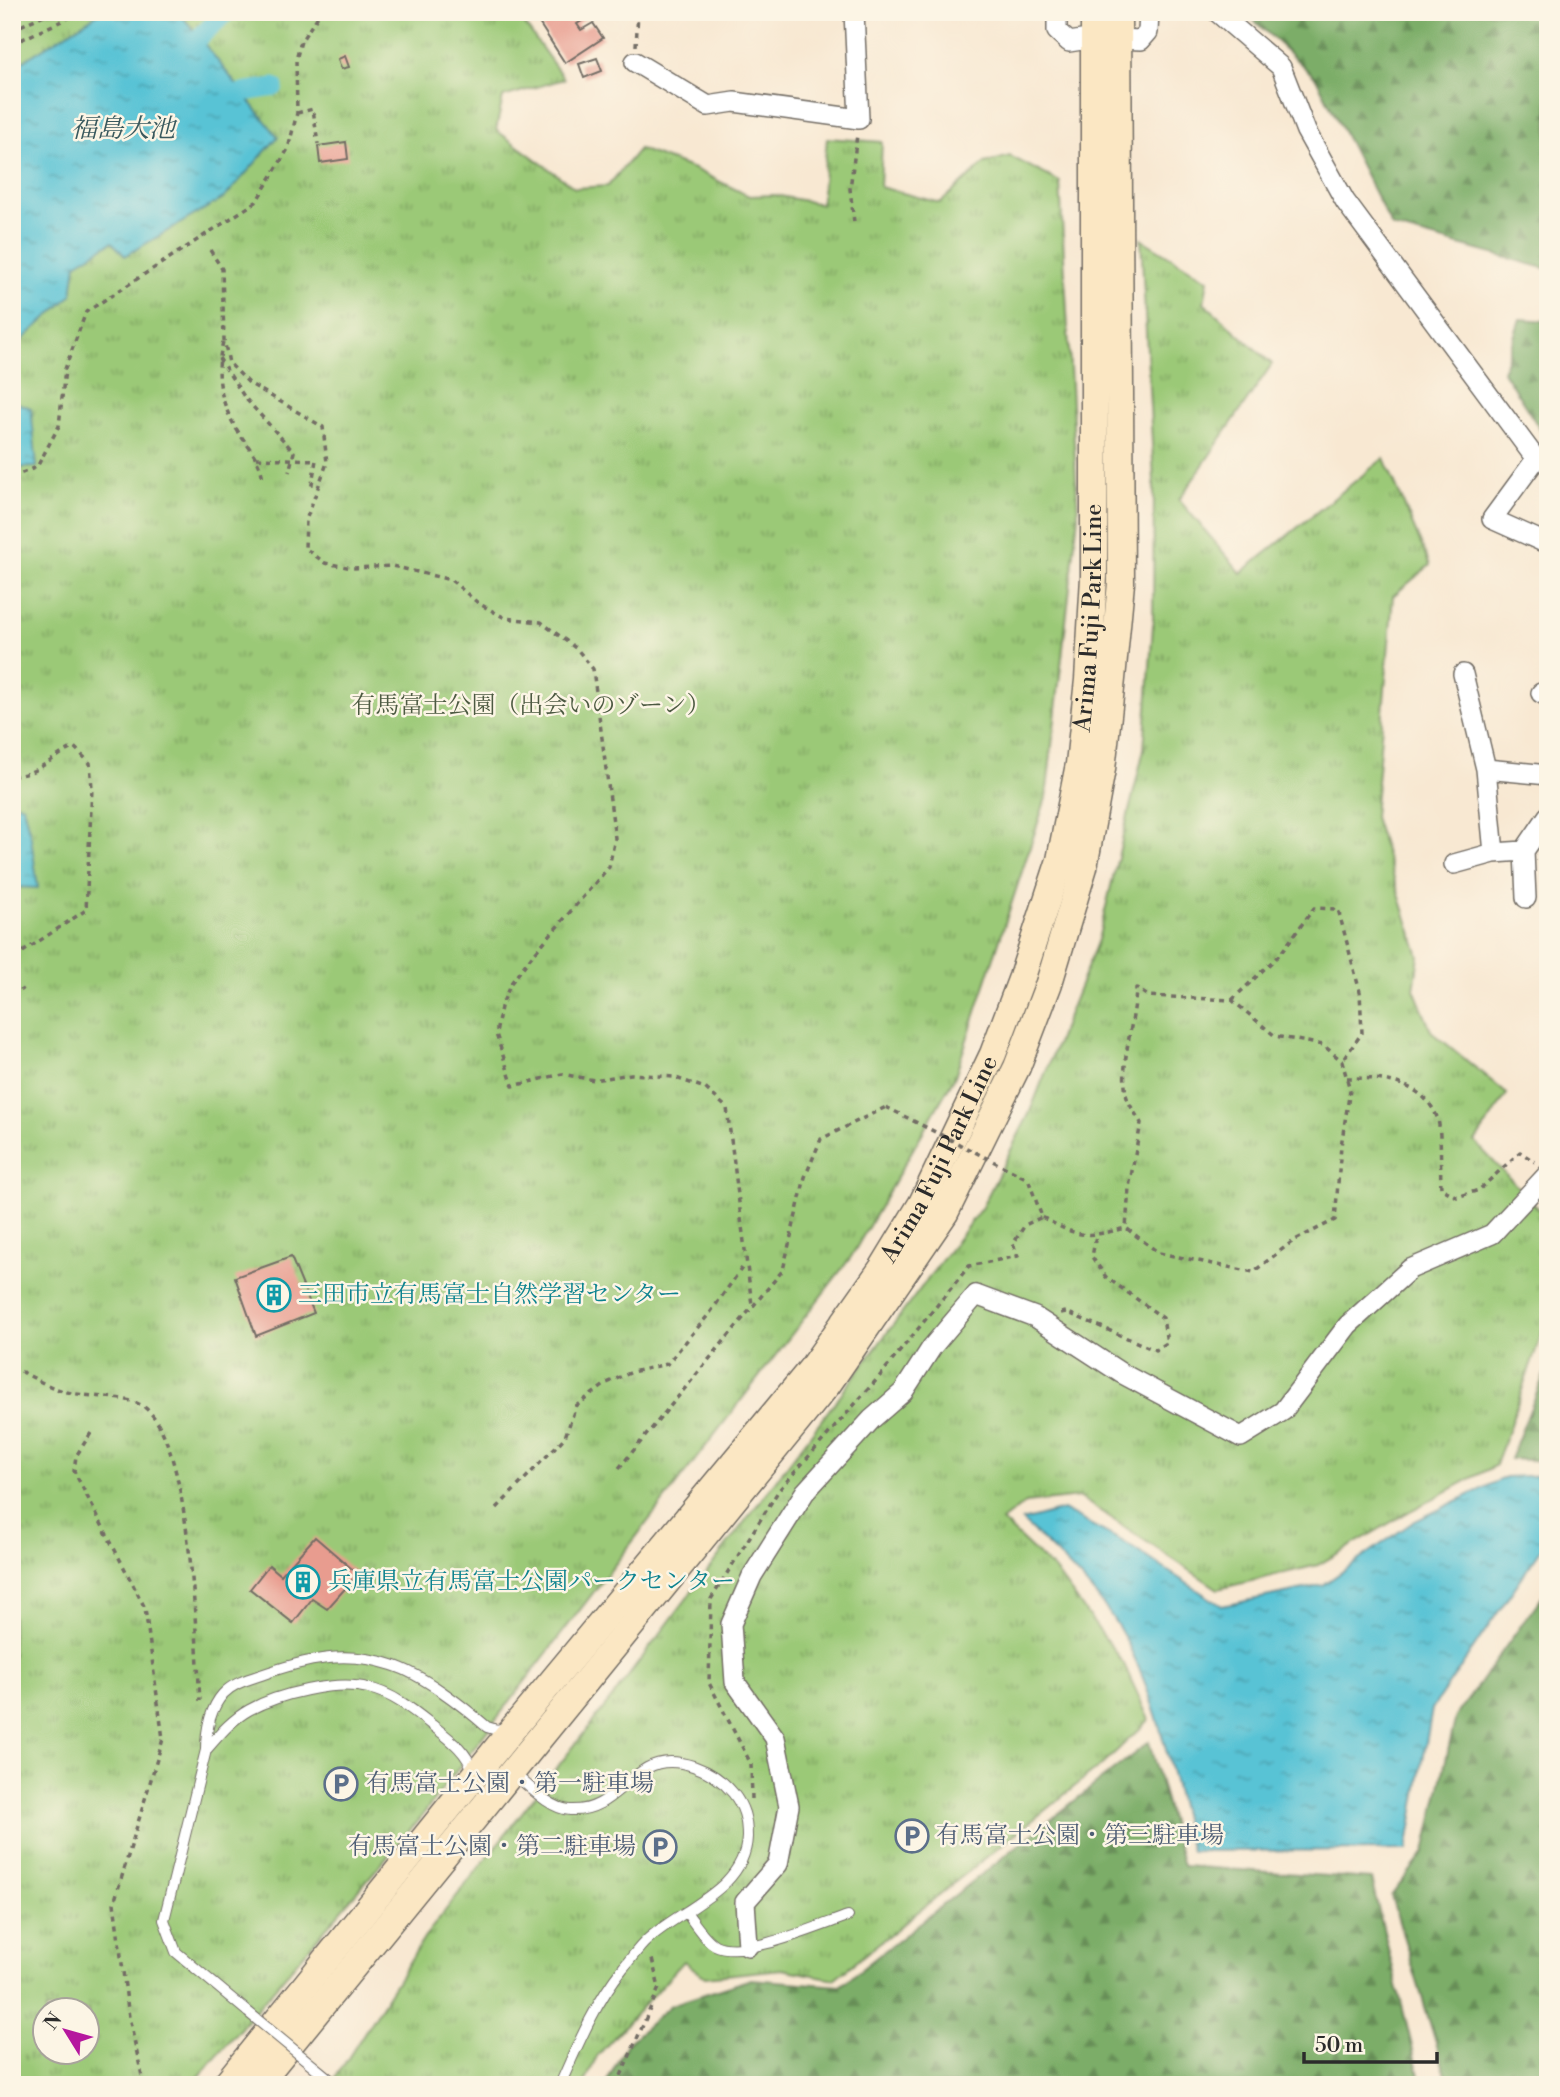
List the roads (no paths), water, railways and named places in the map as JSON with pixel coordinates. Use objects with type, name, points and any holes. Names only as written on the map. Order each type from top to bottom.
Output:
[{"type":"main road","name":"Arima Fuji Park Line","points":[[225,2085],[515,1726],[811,1369],[883,1267],[922,1203],[960,1129],[1022,977],[1060,860],[1079,764],[1088,680],[1094,577],[1102,30],[1118,12]]},
{"type":"main road","name":"Arima Fuji Park Line","points":[[257,2085],[775,1453],[869,1329],[945,1213],[1017,1067],[1049,983],[1084,867],[1102,769],[1121,583],[1102,30]]},
{"type":"street","points":[[635,62],[708,106],[734,102],[859,119],[854,12]]},
{"type":"street","points":[[1058,12],[1057,31],[1069,42],[1102,30],[1141,40],[1148,32],[1149,12]]},
{"type":"street","points":[[1217,12],[1281,67],[1306,131],[1345,201],[1536,459],[1492,519],[1548,544]]},
{"type":"street","points":[[1463,674],[1486,769],[1494,853]]},
{"type":"street","points":[[1486,769],[1548,775]]},
{"type":"street","points":[[1526,898],[1524,851],[1548,816]]},
{"type":"street","points":[[1454,864],[1494,853],[1524,851]]},
{"type":"street","points":[[748,1946],[745,1902],[778,1864],[789,1806],[775,1738],[735,1682],[731,1624],[752,1576],[805,1492],[872,1419],[903,1392],[932,1347],[976,1295],[1035,1317],[1121,1373],[1241,1437],[1283,1410],[1348,1325],[1410,1269],[1492,1234],[1543,1169]]},
{"type":"lane","points":[[335,2084],[176,1952],[163,1920],[206,1750],[206,1732],[214,1710],[231,1686],[302,1661],[349,1656],[396,1666],[416,1676],[487,1727],[497,1730],[515,1726]]},
{"type":"lane","points":[[206,1750],[228,1725],[251,1709],[314,1688],[342,1685],[368,1688],[411,1709],[458,1746],[471,1762],[475,1776]]},
{"type":"lane","points":[[511,1772],[549,1801],[568,1810],[592,1808],[614,1796],[649,1767],[670,1763],[694,1766],[715,1775],[743,1807],[746,1845],[737,1868],[722,1886],[648,1940],[601,1998],[560,2085]]},
{"type":"lane","points":[[686,1912],[712,1944],[728,1950],[848,1916]]},
{"type":"water","name":"福島大池","points":[[101,12],[179,12],[278,137],[225,197],[125,256],[112,242],[76,264],[72,295],[12,349],[12,68]]},
{"type":"water","points":[[12,401],[31,408],[37,467],[12,468]]},
{"type":"water","points":[[12,802],[23,806],[31,838],[38,888],[12,887]]},
{"type":"water","points":[[1548,1475],[1548,1539],[1432,1709],[1407,1850],[1191,1851],[1157,1718],[1127,1642],[1106,1608],[1093,1593],[1022,1521],[1063,1510],[1122,1541],[1222,1606],[1323,1585],[1413,1522],[1506,1477]]},
{"type":"waterway","points":[[196,40],[227,12]]},
{"type":"waterway","points":[[243,92],[274,87]]},
{"type":"place","name":"三田市立有馬富士自然学習センター","points":[[274,1295]]},
{"type":"place","name":"兵庫県立有馬富士公園パークセンター","points":[[303,1582]]},
{"type":"place","name":"有馬富士公園・第一駐車場","points":[[341,1784]]},
{"type":"place","name":"有馬富士公園・第三駐車場","points":[[912,1836]]},
{"type":"place","name":"有馬富士公園・第二駐車場","points":[[660,1847]]},
{"type":"park label","name":"有馬富士公園（出会いのゾーン）","points":[[531,706]]}]
